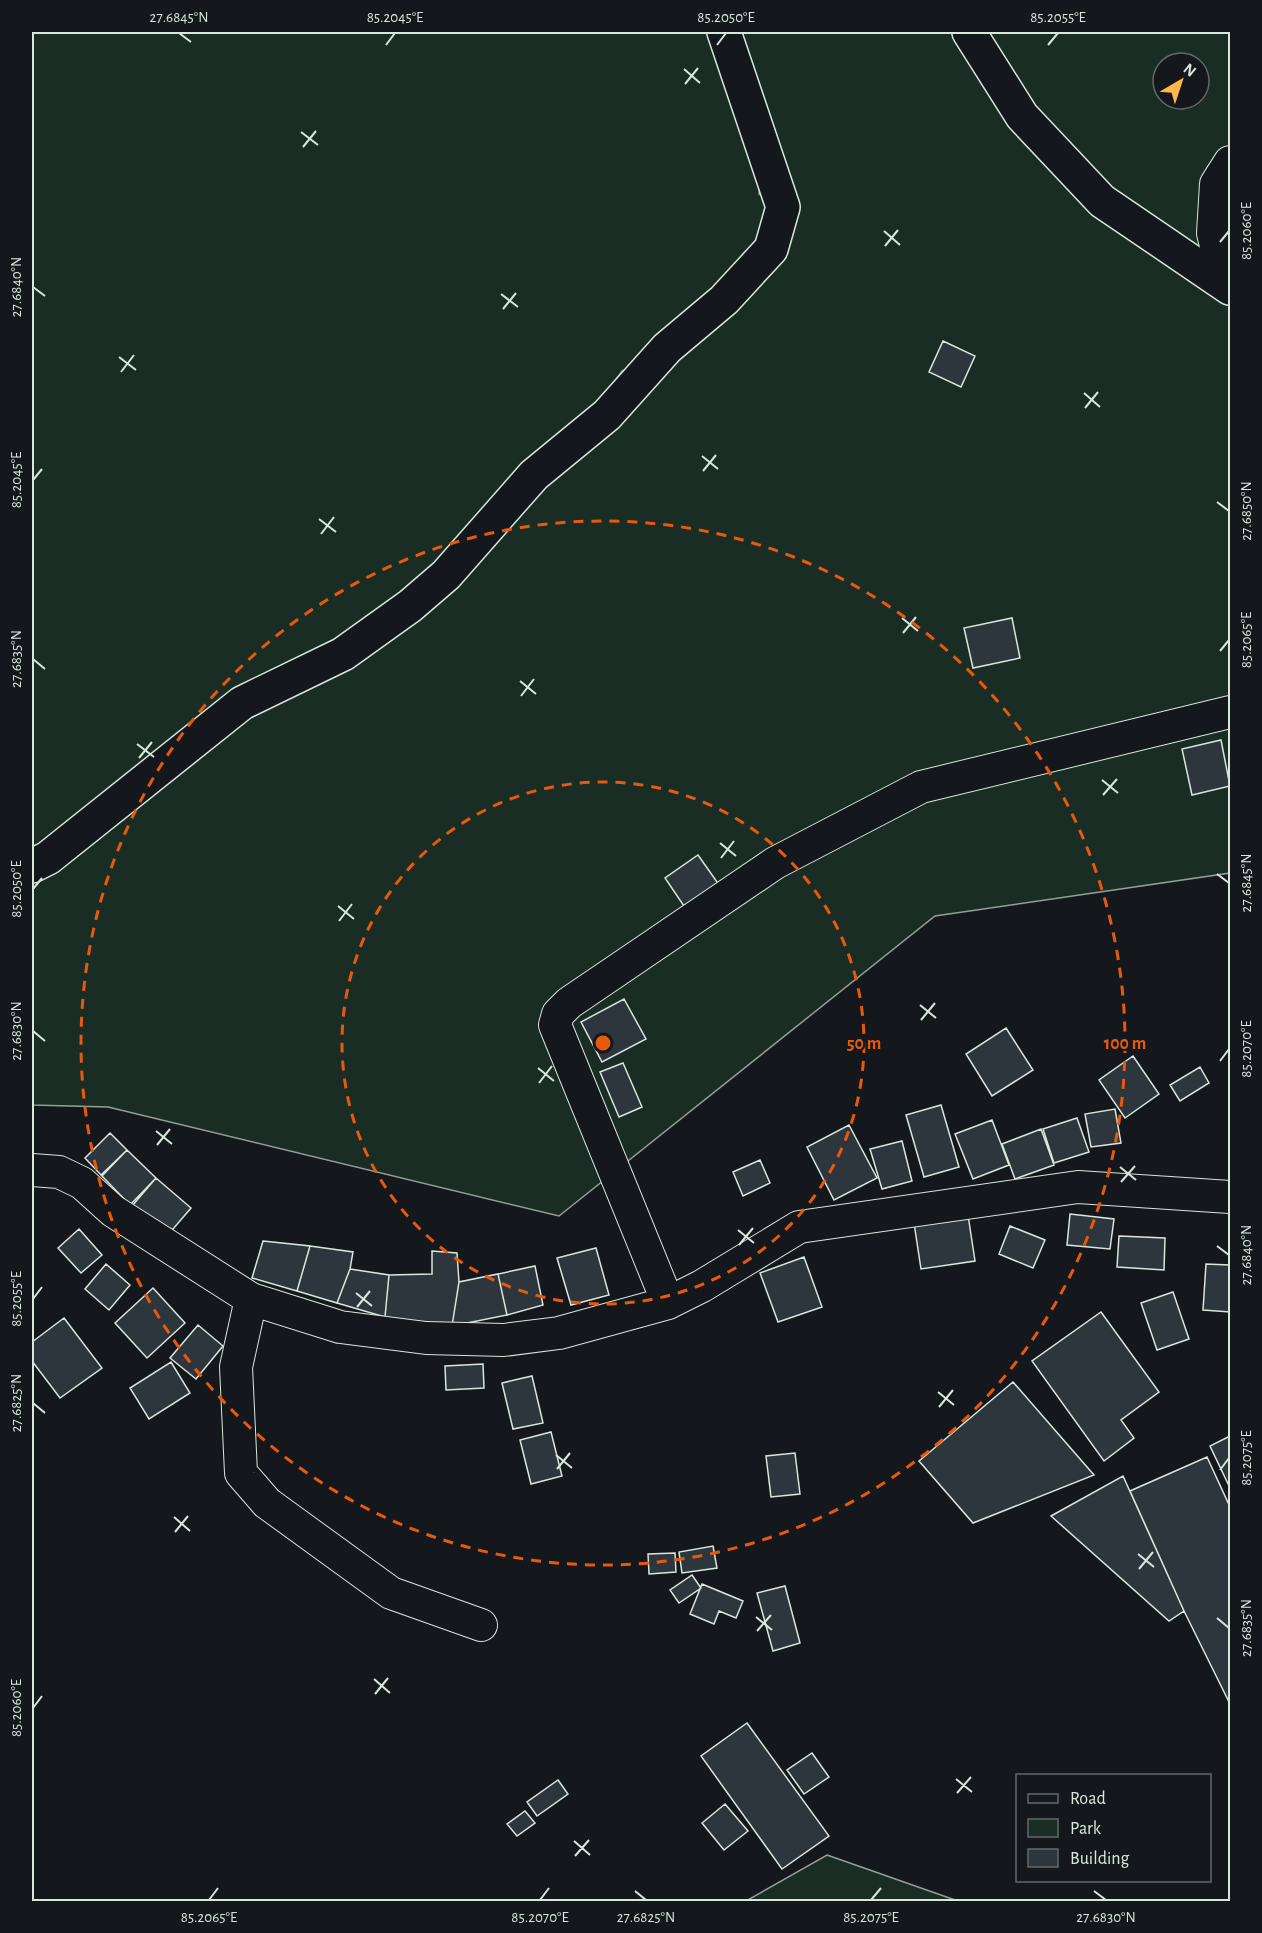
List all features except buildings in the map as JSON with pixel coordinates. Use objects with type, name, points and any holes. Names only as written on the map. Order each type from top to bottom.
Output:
[{"type":"street","points":[[32,867],[48,858],[242,703],[343,654],[410,606],[446,575],[534,475],[607,415],[667,348],[724,300],[771,249],[783,207],[724,32]]},
{"type":"street","points":[[969,32],[1022,116],[1102,201],[1228,286]]},
{"type":"street","points":[[1228,286],[1213,233],[1216,184],[1230,162]]},
{"type":"street","points":[[668,1303],[555,1025],[558,1014],[569,1004],[775,862],[921,788],[1230,712]]},
{"type":"street","points":[[32,1170],[59,1172],[82,1183],[113,1211],[251,1299],[340,1327],[426,1338],[504,1340],[559,1333],[668,1303],[702,1286],[799,1227],[1078,1187],[1230,1197]]},
{"type":"street","points":[[251,1299],[236,1367],[241,1473],[267,1503],[391,1593],[482,1625]]},
{"type":"green space","points":[[32,32],[728,32],[761,167],[759,195],[766,159],[733,32],[1230,32],[1230,873],[935,916],[559,1216],[108,1107],[32,1105]],"holes":[[[622,372],[593,427],[586,422]]]},
{"type":"green space","points":[[827,1855],[958,1901],[746,1901]]}]
